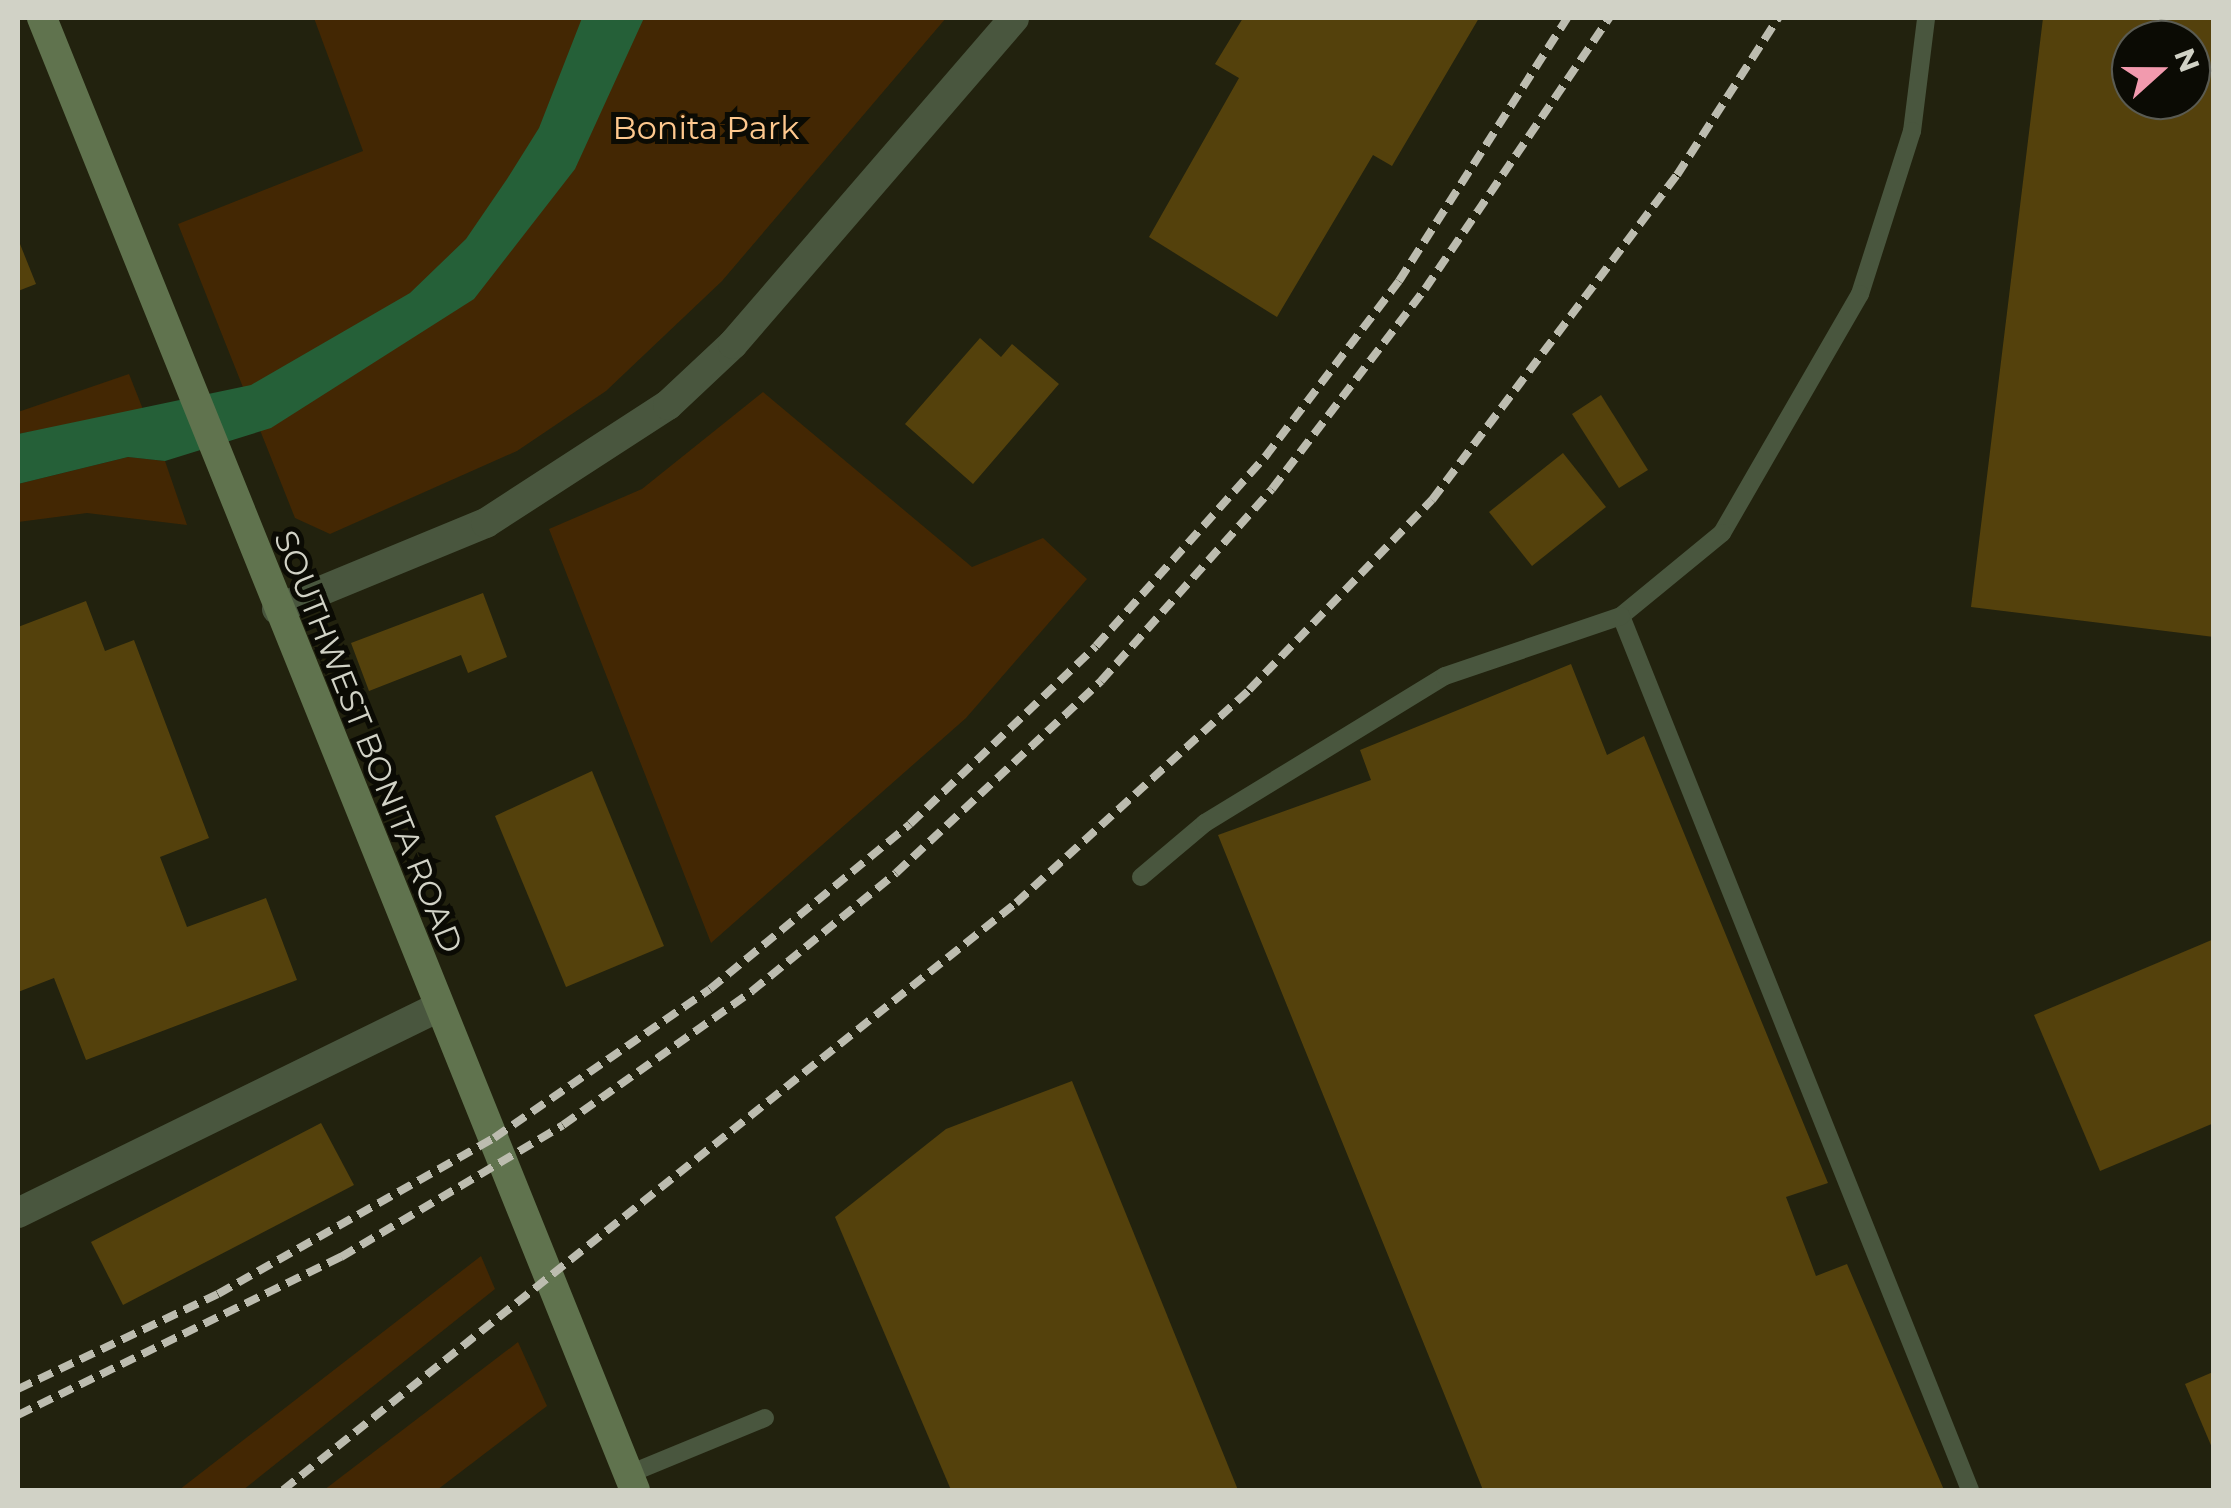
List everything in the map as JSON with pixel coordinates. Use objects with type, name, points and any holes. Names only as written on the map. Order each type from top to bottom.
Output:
[{"type":"main road","name":"SOUTHWEST BONITA ROAD","points":[[42,18],[234,505],[632,1482]]},
{"type":"street","points":[[277,610],[486,523],[668,405],[732,344],[1014,18]]},
{"type":"street","points":[[18,1214],[439,1006]]},
{"type":"lane","points":[[1142,877],[1205,823],[1445,676],[1622,616],[1722,533],[1860,294],[1912,131],[1926,19]]},
{"type":"lane","points":[[1622,616],[1970,1490]]},
{"type":"lane","points":[[632,1482],[765,1418]]},
{"type":"green space","name":"Bonita Park","points":[[314,18],[946,18],[722,281],[606,391],[517,451],[330,534],[295,518],[178,224],[363,151]]},
{"type":"green space","points":[[129,374],[144,412],[18,434],[18,412]]},
{"type":"green space","points":[[763,392],[972,567],[1043,538],[1087,579],[966,718],[711,943],[549,529],[642,489]]},
{"type":"green space","points":[[128,457],[165,461],[187,525],[87,513],[18,522],[18,484]]},
{"type":"green space","points":[[481,1256],[495,1289],[243,1490],[179,1490]]},
{"type":"green space","points":[[518,1342],[547,1406],[437,1490],[324,1490]]},
{"type":"shaded area","points":[[582,18],[644,18],[575,169],[474,299],[271,428],[165,461],[128,457],[18,484],[18,434],[251,385],[410,293],[466,239],[539,128]]},
{"type":"building","points":[[1243,18],[1479,18],[1392,166],[1373,155],[1277,317],[1149,237],[1239,78],[1215,64]]},
{"type":"building","points":[[2043,18],[2214,18],[2214,637],[1971,607]]},
{"type":"building","points":[[18,239],[36,284],[18,291]]},
{"type":"building","points":[[980,338],[1001,357],[1012,344],[1059,384],[973,484],[905,424]]},
{"type":"building","points":[[1601,395],[1648,470],[1619,488],[1572,414]]},
{"type":"building","points":[[1563,453],[1606,507],[1532,566],[1489,512]]},
{"type":"building","points":[[483,593],[507,657],[468,673],[461,655],[369,691],[351,643]]},
{"type":"building","points":[[86,601],[105,651],[134,640],[209,838],[160,857],[187,927],[266,898],[297,980],[86,1060],[54,978],[18,992],[18,627]]},
{"type":"building","points":[[1571,664],[1607,755],[1644,736],[1828,1183],[1786,1197],[1816,1276],[1847,1264],[1944,1490],[1483,1490],[1218,835],[1371,780],[1360,750]]},
{"type":"building","points":[[592,771],[664,946],[566,987],[495,816]]},
{"type":"building","points":[[2214,939],[2214,1123],[2100,1171],[2034,1015]]},
{"type":"building","points":[[1072,1081],[1238,1490],[951,1490],[835,1217],[946,1129]]},
{"type":"building","points":[[321,1123],[354,1185],[123,1305],[91,1242]]},
{"type":"building","points":[[2213,1372],[2213,1450],[2185,1384]]},
{"type":"railway","points":[[18,1389],[218,1294],[494,1138],[710,989],[910,824],[1096,646],[1265,457],[1399,281],[1567,18]]},
{"type":"railway","points":[[18,1415],[341,1257],[563,1125],[752,991],[896,873],[1101,681],[1272,489],[1425,289],[1609,18]]},
{"type":"railway","points":[[283,1490],[1016,903],[1249,690],[1432,500],[1677,175],[1778,18]]}]
